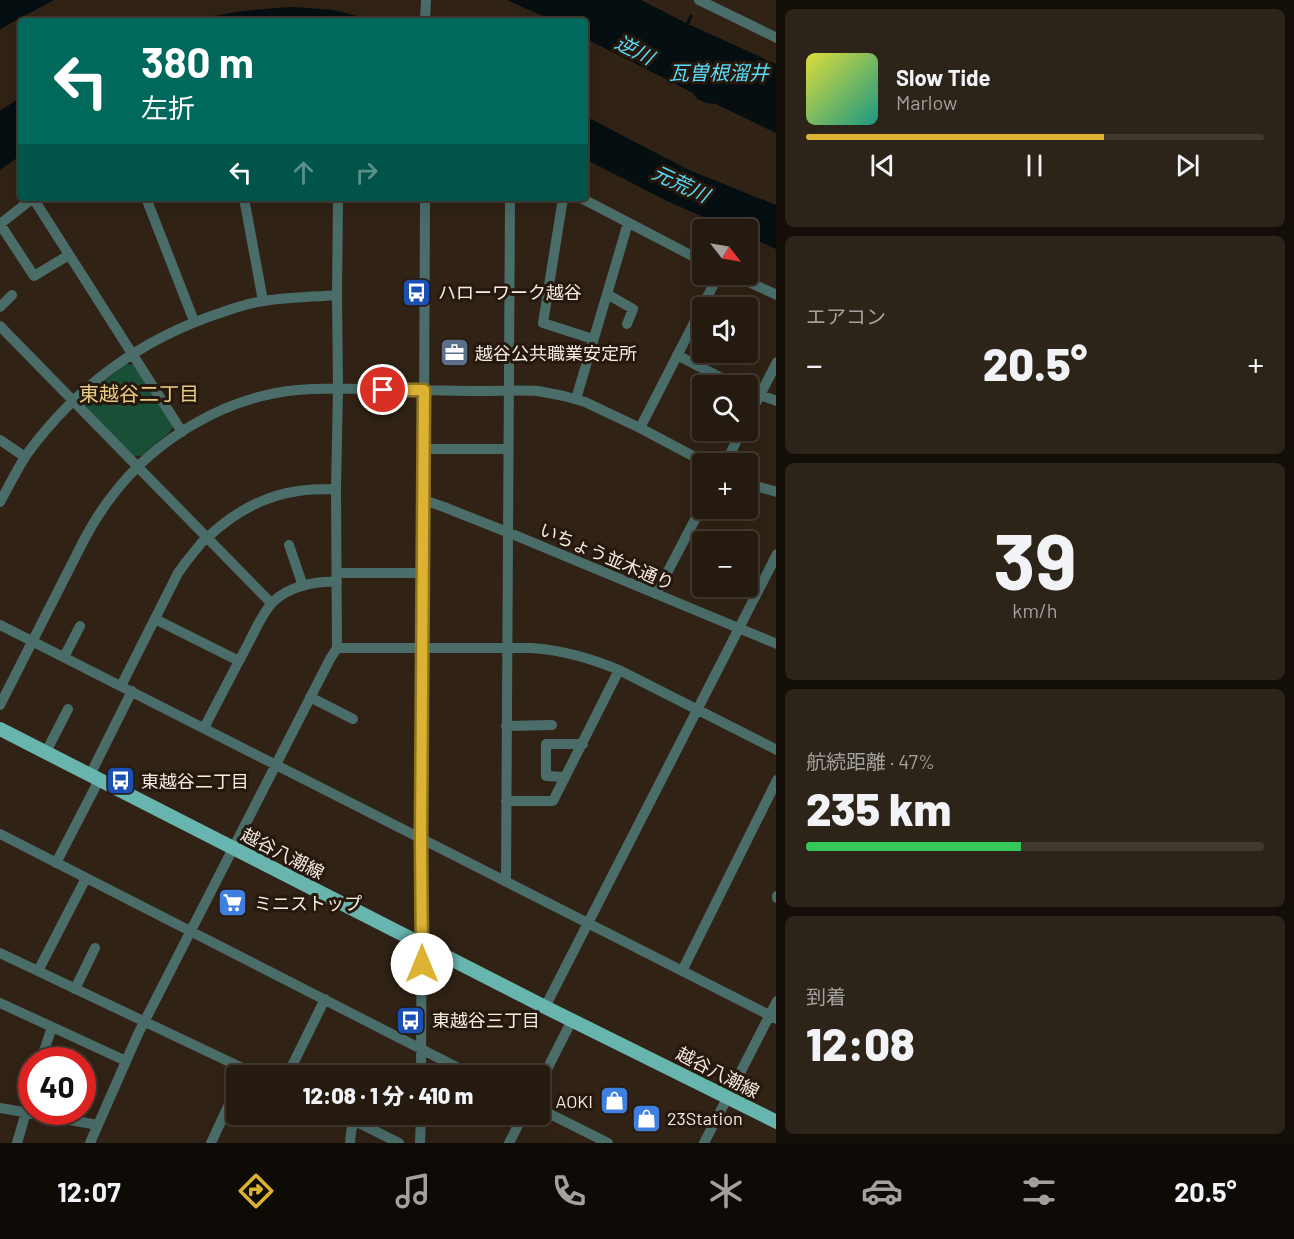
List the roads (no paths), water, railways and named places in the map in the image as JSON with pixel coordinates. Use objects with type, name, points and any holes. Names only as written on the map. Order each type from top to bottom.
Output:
[{"type":"main road","name":"越谷八潮線","points":[[0,729],[776,1121]]},
{"type":"street","points":[[699,0],[776,38]]},
{"type":"street","points":[[425,2],[425,18]]},
{"type":"street","points":[[29,201],[0,224],[34,276],[69,255]]},
{"type":"street","points":[[35,201],[182,432]]},
{"type":"street","points":[[147,201],[194,321]]},
{"type":"street","points":[[245,201],[262,301]]},
{"type":"street","points":[[90,1143],[145,1022],[337,648],[338,201]]},
{"type":"street","points":[[421,1065],[425,201]]},
{"type":"street","points":[[506,882],[510,201]]},
{"type":"street","points":[[563,201],[543,323],[593,339]]},
{"type":"street","points":[[586,201],[692,256]]},
{"type":"street","points":[[576,399],[628,223]]},
{"type":"street","points":[[640,428],[713,285]]},
{"type":"street","points":[[755,285],[776,295]]},
{"type":"street","points":[[607,294],[633,309],[627,324]]},
{"type":"street","points":[[0,307],[12,295]]},
{"type":"street","points":[[0,502],[25,457],[73,401],[87,387],[154,340],[194,321],[262,301],[337,295]]},
{"type":"street","points":[[0,326],[271,603]]},
{"type":"street","points":[[677,355],[716,375]]},
{"type":"street","points":[[776,364],[759,396],[776,401]]},
{"type":"street","points":[[0,705],[85,538],[98,515],[114,494],[155,451],[182,432],[218,412],[259,397],[319,388],[538,391],[576,399],[640,428],[692,456]]},
{"type":"street","points":[[0,440],[25,457]]},
{"type":"street","points":[[424,449],[508,450]]},
{"type":"street","points":[[758,487],[776,492]]},
{"type":"street","points":[[121,686],[178,573],[206,537],[228,519],[280,494],[336,489]]},
{"type":"street","name":"いちょう並木通り","points":[[424,500],[776,644]]},
{"type":"street","points":[[656,594],[695,519]]},
{"type":"street","points":[[289,544],[303,586]]},
{"type":"street","points":[[546,1007],[776,556]]},
{"type":"street","points":[[204,728],[271,603],[303,586],[337,577],[423,573]]},
{"type":"street","points":[[155,619],[239,661]]},
{"type":"street","points":[[0,625],[773,1017],[704,1143]]},
{"type":"street","points":[[64,657],[80,626]]},
{"type":"street","points":[[337,648],[551,649],[586,657],[619,670],[776,749]]},
{"type":"street","points":[[506,801],[553,801],[619,670]]},
{"type":"street","points":[[56,862],[132,691]]},
{"type":"street","points":[[310,697],[353,719]]},
{"type":"street","points":[[46,752],[68,709]]},
{"type":"street","points":[[506,726],[552,724]]},
{"type":"street","points":[[565,777],[546,776],[546,744],[582,744]]},
{"type":"street","points":[[682,970],[776,782]]},
{"type":"street","points":[[0,834],[453,1065]]},
{"type":"street","points":[[38,971],[86,878]]},
{"type":"street","points":[[75,989],[95,948]]},
{"type":"street","points":[[0,953],[230,1065]]},
{"type":"street","points":[[292,1065],[325,999]]},
{"type":"street","points":[[0,1003],[126,1061]]},
{"type":"street","points":[[549,1065],[572,1020]]},
{"type":"street","points":[[45,1047],[52,1027]]},
{"type":"street","points":[[0,1108],[18,1111]]},
{"type":"street","points":[[211,1143],[226,1111]]},
{"type":"street","points":[[550,1114],[608,1143]]},
{"type":"street","points":[[16,1143],[22,1125]]},
{"type":"street","points":[[350,1143],[353,1125]]},
{"type":"street","points":[[362,1125],[399,1143]]},
{"type":"street","points":[[420,1125],[420,1143]]},
{"type":"street","points":[[509,1143],[518,1125]]},
{"type":"water","points":[[0,0],[54,0],[18,18],[0,30]]},
{"type":"water","name":"瓦曽根溜井","points":[[507,0],[641,0],[776,64],[776,133],[716,104],[697,99],[693,93],[588,40],[588,18],[547,18]]},
{"type":"water","points":[[292,7],[334,10],[365,18],[206,18],[243,11]]},
{"type":"water","points":[[18,99],[18,157],[0,170],[0,111]]},
{"type":"water","name":"元荒川","points":[[588,118],[689,170],[776,205],[776,249],[758,241],[758,219],[709,219],[669,202],[588,161]]},
{"type":"waterway","points":[[687,25],[691,16]]},
{"type":"place","name":"ハローワーク越谷","points":[[417,292]]},
{"type":"place","name":"越谷公共職業安定所","points":[[454,353]]},
{"type":"place","name":"東越谷二丁目","points":[[120,781]]},
{"type":"place","name":"ミニストップ","points":[[233,903]]},
{"type":"place","name":"東越谷三丁目","points":[[411,1020]]},
{"type":"place","name":"AOKI","points":[[614,1101]]},
{"type":"place","name":"23Station","points":[[646,1118]]},
{"type":"district","name":"東越谷二丁目","points":[[139,393]]},
{"type":"water label","name":"逆川","points":[[635,49]]}]
